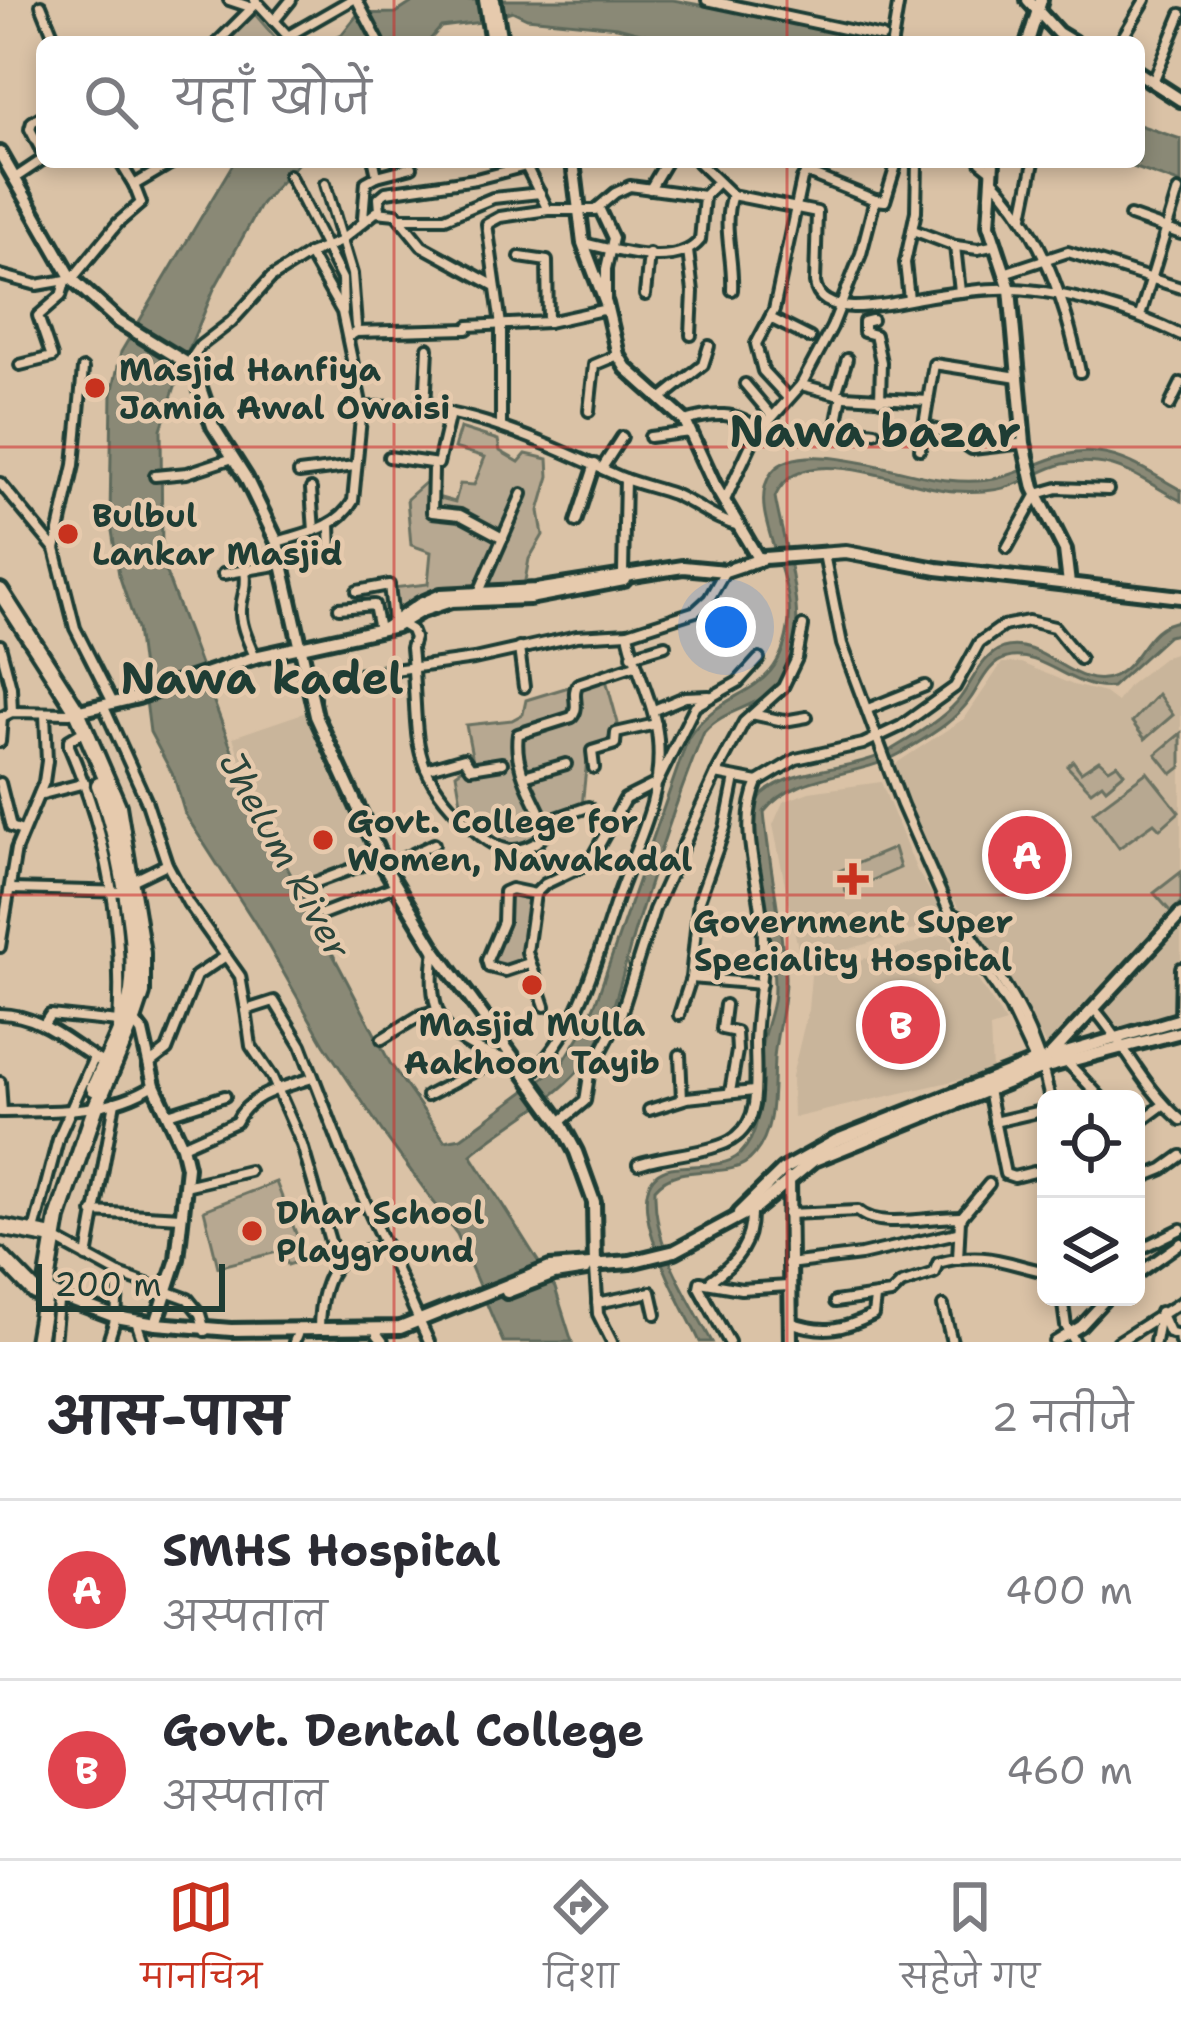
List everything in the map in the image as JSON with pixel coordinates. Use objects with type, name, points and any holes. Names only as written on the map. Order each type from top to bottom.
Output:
[{"type":"main road","points":[[490,0],[496,36]]},
{"type":"main road","points":[[1029,36],[1035,3]]},
{"type":"main road","points":[[1035,3],[1063,36]]},
{"type":"main road","points":[[1145,77],[1181,100]]},
{"type":"main road","points":[[0,153],[68,281],[195,373],[213,426],[277,542],[316,716],[395,886],[435,950],[560,1122],[594,1202],[598,1264]]},
{"type":"main road","points":[[574,168],[583,243],[618,355],[688,426],[724,501],[761,559]]},
{"type":"main road","points":[[989,168],[989,225],[1010,289],[1025,447],[1035,488],[1065,550],[1070,584]]},
{"type":"main road","points":[[74,712],[138,697],[255,657],[389,625],[451,601],[529,598],[701,566],[724,571],[790,554],[846,552],[937,569],[1181,597]]},
{"type":"main road","points":[[389,625],[441,595],[536,590],[623,573],[662,571]]},
{"type":"main road","points":[[1,598],[74,712],[118,806],[132,954],[132,991],[123,1021],[44,1234],[45,1295],[33,1342]]},
{"type":"main road","points":[[74,712],[109,808],[126,890]]},
{"type":"main road","points":[[137,1324],[204,1330],[232,1338],[380,1338],[552,1271],[656,1258],[675,1251],[751,1210],[782,1179],[814,1160],[1041,1064],[1181,914]]},
{"type":"main road","points":[[1041,1064],[1067,1063],[1181,1020]]},
{"type":"main road","points":[[92,1107],[99,1061],[123,1021]]},
{"type":"main road","points":[[123,1021],[149,1064],[187,1167],[177,1259],[156,1324]]},
{"type":"main road","points":[[737,1216],[836,1141],[1041,1064],[1181,1032]]},
{"type":"main road","points":[[782,1179],[788,1210],[790,1342]]},
{"type":"main road","points":[[0,1227],[44,1234]]},
{"type":"main road","points":[[0,1256],[7,1272],[45,1295],[137,1324],[204,1330],[319,1330],[393,1329],[423,1323]]},
{"type":"main road","points":[[45,1295],[115,1319]]},
{"type":"street","points":[[230,0],[254,3],[288,36],[356,1],[376,36]]},
{"type":"street","points":[[274,21],[291,0]]},
{"type":"street","points":[[707,0],[877,36]]},
{"type":"street","points":[[894,36],[899,0]]},
{"type":"street","points":[[1124,36],[1145,0]]},
{"type":"street","points":[[224,36],[254,3]]},
{"type":"street","points":[[41,5],[54,36]]},
{"type":"street","points":[[1153,82],[1181,14]]},
{"type":"street","points":[[15,178],[36,161]]},
{"type":"street","points":[[20,365],[52,357],[38,316],[61,296],[68,281],[141,202],[124,168]]},
{"type":"street","points":[[134,185],[163,168]]},
{"type":"street","points":[[375,168],[377,176]]},
{"type":"street","points":[[363,220],[366,182],[408,168]]},
{"type":"street","points":[[380,212],[379,198],[386,192],[476,179],[512,168]]},
{"type":"street","points":[[527,168],[548,210]]},
{"type":"street","points":[[650,189],[662,168]]},
{"type":"street","points":[[703,168],[732,194],[814,210],[819,218],[817,294],[839,304],[860,308],[1010,289],[1140,316],[1181,335]]},
{"type":"street","points":[[788,398],[763,371],[756,352],[758,338],[770,319],[794,204],[809,168]]},
{"type":"street","points":[[805,172],[885,201],[895,168]]},
{"type":"street","points":[[909,299],[905,263],[913,230],[916,168]]},
{"type":"street","points":[[989,168],[1045,257],[1080,372]]},
{"type":"street","points":[[1022,217],[1033,168]]},
{"type":"street","points":[[289,176],[345,289],[342,313]]},
{"type":"street","points":[[325,184],[355,286],[356,326]]},
{"type":"street","points":[[583,243],[649,254],[688,250],[700,240],[704,196],[716,184]]},
{"type":"street","points":[[501,425],[501,325],[489,222],[548,210],[599,208],[623,188],[704,196]]},
{"type":"street","points":[[1140,316],[1178,191]]},
{"type":"street","points":[[400,218],[445,218],[493,198],[540,193]]},
{"type":"street","points":[[732,194],[727,218],[732,290]]},
{"type":"street","points":[[724,501],[759,430],[801,385],[832,327],[861,254],[875,200]]},
{"type":"street","points":[[348,337],[380,330],[548,322],[606,306],[612,231],[599,208]]},
{"type":"street","points":[[183,361],[231,322],[253,294],[380,212],[391,212],[422,246],[495,286]]},
{"type":"street","points":[[1130,216],[1181,234]]},
{"type":"street","points":[[913,230],[971,249],[997,245]]},
{"type":"street","points":[[955,246],[959,292]]},
{"type":"street","points":[[688,250],[691,334]]},
{"type":"street","points":[[1007,272],[1045,257],[1076,253],[1181,288]]},
{"type":"street","points":[[277,542],[330,524],[352,501],[362,408],[342,313],[309,254]]},
{"type":"street","points":[[645,295],[649,254]]},
{"type":"street","points":[[520,257],[547,261],[548,322]]},
{"type":"street","points":[[0,275],[26,284],[68,281]]},
{"type":"street","points":[[770,319],[810,338]]},
{"type":"street","points":[[872,320],[864,322],[864,332],[875,335],[880,349],[880,400]]},
{"type":"street","points":[[663,398],[703,365],[709,346]]},
{"type":"street","points":[[425,408],[428,348]]},
{"type":"street","points":[[589,411],[594,364],[618,355]]},
{"type":"street","points":[[847,359],[838,395],[838,429],[875,432]]},
{"type":"street","points":[[920,449],[937,364],[1018,377]]},
{"type":"street","points":[[55,549],[74,465],[83,369]]},
{"type":"street","points":[[1170,406],[1181,383]]},
{"type":"street","points":[[745,384],[771,415]]},
{"type":"street","points":[[801,385],[880,400],[928,400]]},
{"type":"street","points":[[362,408],[425,408],[501,425],[742,526]]},
{"type":"street","points":[[389,457],[436,466],[449,413]]},
{"type":"street","points":[[650,437],[732,415],[745,418],[759,430]]},
{"type":"street","points":[[924,427],[949,434],[972,449],[1025,447]]},
{"type":"street","points":[[576,522],[599,466],[622,437]]},
{"type":"street","points":[[155,476],[187,473],[233,458]]},
{"type":"street","points":[[299,473],[355,466]]},
{"type":"street","points":[[434,470],[432,512],[460,515],[503,538]]},
{"type":"street","points":[[623,573],[625,479]]},
{"type":"street","points":[[0,484],[55,549],[75,628],[167,863],[245,990],[251,1046],[302,1145],[338,1265]]},
{"type":"street","points":[[1006,548],[1035,488],[1108,490]]},
{"type":"street","points":[[310,489],[314,531]]},
{"type":"street","points":[[479,592],[522,494]]},
{"type":"street","points":[[330,524],[332,555]]},
{"type":"street","points":[[824,554],[838,630],[888,767],[955,925],[1008,1004],[1041,1064],[1048,1090]]},
{"type":"street","points":[[223,574],[284,563]]},
{"type":"street","points":[[244,570],[248,588],[241,604],[242,618],[255,657]]},
{"type":"street","points":[[307,682],[413,668],[577,636],[628,633],[696,611],[709,599],[724,571]]},
{"type":"street","points":[[357,592],[388,585],[389,625]]},
{"type":"street","points":[[338,608],[374,605],[389,625],[415,638],[411,648],[413,723],[426,769],[452,810],[500,850],[531,846],[544,833],[545,822],[534,807],[516,747],[518,734],[572,717],[578,684],[665,645]]},
{"type":"street","points":[[716,774],[758,782],[796,759],[879,742],[947,694],[979,643],[1004,626],[1028,621],[1054,627],[1079,659]]},
{"type":"street","points":[[560,1122],[585,1101],[590,1076],[621,1014],[655,910],[716,774],[740,729],[773,699],[791,673],[803,626]]},
{"type":"street","points":[[528,1082],[550,1056],[587,991],[620,890],[650,821],[657,783],[656,724],[628,633]]},
{"type":"street","points":[[0,645],[11,687],[0,742]]},
{"type":"street","points":[[519,648],[524,687]]},
{"type":"street","points":[[545,1006],[527,941],[535,894],[545,884],[590,862],[625,799],[657,783],[695,706],[738,682],[759,659]]},
{"type":"street","points":[[868,709],[925,686]]},
{"type":"street","points":[[654,710],[685,697],[709,696]]},
{"type":"street","points":[[5,716],[74,712]]},
{"type":"street","points":[[0,947],[12,869],[47,761],[45,714]]},
{"type":"street","points":[[754,714],[784,721],[807,718]]},
{"type":"street","points":[[594,768],[592,752],[615,744],[616,733],[656,724]]},
{"type":"street","points":[[79,734],[68,743],[126,890]]},
{"type":"street","points":[[426,769],[464,758],[472,768],[502,763]]},
{"type":"street","points":[[524,776],[566,764]]},
{"type":"street","points":[[679,1015],[691,978],[698,900],[725,828],[735,778]]},
{"type":"street","points":[[638,1164],[722,1145],[748,1124],[762,984],[762,922],[747,820],[758,782]]},
{"type":"street","points":[[0,783],[11,827],[22,831]]},
{"type":"street","points":[[38,796],[85,783]]},
{"type":"street","points":[[545,822],[588,807]]},
{"type":"street","points":[[306,886],[434,844]]},
{"type":"street","points":[[10,889],[126,890],[167,863]]},
{"type":"street","points":[[0,870],[12,869]]},
{"type":"street","points":[[322,914],[395,886]]},
{"type":"street","points":[[530,963],[499,971],[489,967],[487,960],[501,931],[504,892],[535,894]]},
{"type":"street","points":[[435,950],[435,1011],[454,1037],[515,1061]]},
{"type":"street","points":[[149,1064],[167,1050],[196,976],[226,956]]},
{"type":"street","points":[[1181,968],[1181,1020]]},
{"type":"street","points":[[691,978],[762,984]]},
{"type":"street","points":[[246,1010],[277,1003],[301,1045],[429,1342]]},
{"type":"street","points":[[724,1004],[722,1029],[735,1030],[738,1044],[730,1092]]},
{"type":"street","points":[[1096,1010],[1163,1105],[1181,1120]]},
{"type":"street","points":[[382,1039],[435,1011]]},
{"type":"street","points":[[0,1014],[44,1024],[99,1061],[70,1110],[50,1162],[44,1234],[119,1274],[195,1305],[204,1330]]},
{"type":"street","points":[[44,1024],[50,1015],[123,1021]]},
{"type":"street","points":[[680,1055],[682,1099]]},
{"type":"street","points":[[427,1096],[500,1058]]},
{"type":"street","points":[[1067,1063],[1093,1090]]},
{"type":"street","points":[[182,1146],[236,1122],[242,1109],[276,1088],[312,1078]]},
{"type":"street","points":[[0,1082],[1,1112],[92,1107],[154,1085]]},
{"type":"street","points":[[988,1090],[1005,1174],[1014,1177],[1037,1171]]},
{"type":"street","points":[[650,1110],[682,1099],[754,1091]]},
{"type":"street","points":[[168,1114],[225,1096]]},
{"type":"street","points":[[87,1257],[116,1102]]},
{"type":"street","points":[[1145,1119],[1163,1105]]},
{"type":"street","points":[[994,1122],[1037,1112]]},
{"type":"street","points":[[1145,1176],[1181,1156]]},
{"type":"street","points":[[185,1186],[249,1171]]},
{"type":"street","points":[[958,1259],[962,1217],[989,1184]]},
{"type":"street","points":[[729,1342],[699,1287],[739,1260],[751,1210]]},
{"type":"street","points":[[788,1210],[860,1211],[865,1218],[911,1221],[962,1217]]},
{"type":"street","points":[[93,1211],[181,1217]]},
{"type":"street","points":[[1145,1245],[1181,1229]]},
{"type":"street","points":[[788,1264],[861,1256],[957,1233]]},
{"type":"street","points":[[1145,1269],[1181,1243]]},
{"type":"street","points":[[319,1330],[320,1299],[338,1265],[347,1257],[386,1246]]},
{"type":"street","points":[[835,1302],[893,1293],[901,1284],[934,1274],[940,1263],[958,1259],[1006,1259],[1037,1269]]},
{"type":"street","points":[[598,1264],[597,1303],[612,1342]]},
{"type":"street","points":[[108,1342],[119,1274]]},
{"type":"street","points":[[710,1280],[741,1289],[788,1286]]},
{"type":"street","points":[[597,1303],[651,1292],[656,1314]]},
{"type":"street","points":[[45,1295],[54,1342]]},
{"type":"street","points":[[790,1322],[817,1331],[843,1329],[872,1316],[875,1298]]},
{"type":"street","points":[[1118,1342],[1181,1302]]},
{"type":"street","points":[[943,1306],[952,1342]]},
{"type":"street","points":[[1064,1306],[1072,1338]]},
{"type":"street","points":[[1055,1342],[1072,1338],[1100,1306]]},
{"type":"street","points":[[1160,1312],[1169,1332],[1180,1340]]},
{"type":"street","points":[[1155,1342],[1160,1312]]},
{"type":"street","points":[[137,1324],[143,1342]]},
{"type":"shaded area","points":[[416,0],[673,0],[846,36],[652,36],[617,27],[527,18],[512,11],[481,22],[441,27],[433,36],[338,36],[358,14],[396,13]]},
{"type":"shaded area","points":[[253,12],[274,36],[227,36]]},
{"type":"shaded area","points":[[1145,127],[1181,139],[1181,184],[1136,168],[1145,168]]},
{"type":"shaded area","points":[[230,168],[294,168],[261,204],[214,289],[181,368],[161,429],[162,562],[247,791],[390,1063],[445,1141],[461,1138],[562,1064],[597,999],[688,738],[718,707],[775,666],[784,647],[789,603],[764,504],[772,472],[786,462],[829,457],[975,481],[1085,452],[1120,458],[1181,490],[1181,501],[1119,468],[1084,462],[1047,469],[1011,486],[978,491],[933,488],[856,470],[807,470],[788,479],[775,497],[797,628],[794,654],[784,676],[768,694],[704,732],[658,857],[614,1004],[591,1054],[556,1092],[471,1155],[555,1288],[572,1342],[503,1342],[457,1234],[324,1044],[257,926],[185,814],[174,777],[150,732],[137,629],[119,575],[110,518],[112,394],[121,352]]},
{"type":"shaded area","points":[[460,428],[498,440],[500,451],[519,462],[526,454],[548,459],[549,476],[539,511],[543,535],[529,559],[524,586],[432,591],[391,613],[392,588],[428,584],[431,552],[411,545],[407,499],[425,483],[432,484],[433,496],[455,502],[460,484],[474,485],[485,457],[454,448]]},
{"type":"shaded area","points":[[1181,621],[1181,633],[1168,636],[1112,687],[1084,683],[1033,659],[1001,660],[965,706],[933,733],[889,759],[794,789],[764,812],[785,976],[766,1133],[744,1164],[678,1174],[655,1189],[665,1250],[712,1342],[700,1342],[656,1248],[647,1196],[653,1178],[671,1168],[734,1159],[754,1131],[761,1050],[774,984],[755,831],[756,808],[763,794],[791,778],[891,750],[950,709],[982,664],[1003,648],[1031,649],[1073,672],[1100,679],[1124,670],[1159,629]]},
{"type":"shaded area","points":[[1181,652],[1181,902],[1046,1046],[1013,985],[947,890],[895,764],[965,718],[1002,663],[1021,663],[1105,693],[1117,702],[1129,685],[1165,657]]},
{"type":"shaded area","points":[[605,676],[618,723],[608,740],[588,750],[582,806],[542,847],[504,846],[463,813],[456,773],[473,761],[466,725],[512,720],[523,714],[526,700]]},
{"type":"shaded area","points":[[1158,694],[1173,715],[1145,739],[1132,722]]},
{"type":"shaded area","points":[[309,711],[379,857],[301,890],[250,789],[233,737]]},
{"type":"shaded area","points":[[1181,733],[1181,767],[1172,774],[1156,754]]},
{"type":"shaded area","points":[[1099,760],[1109,769],[1117,764],[1124,773],[1106,788],[1102,783],[1091,791],[1067,766],[1073,761],[1081,772]]},
{"type":"shaded area","points":[[1147,772],[1179,812],[1160,829],[1154,823],[1119,848],[1093,812]]},
{"type":"shaded area","name":"Government Super Speciality Hospital","points":[[881,782],[917,871],[938,903],[938,923],[801,963],[773,825],[783,802],[809,792]]},
{"type":"shaded area","points":[[894,848],[900,868],[846,892],[839,871]]},
{"type":"shaded area","points":[[1181,872],[1181,902],[1171,912],[1154,893]]},
{"type":"shaded area","points":[[509,893],[534,895],[528,963],[508,968],[494,961],[509,924]]},
{"type":"shaded area","points":[[1181,915],[1181,1019],[1120,1039],[1095,1010]]},
{"type":"shaded area","points":[[947,933],[1006,1023],[990,1028],[992,1072],[793,1118],[792,1076],[811,975]]},
{"type":"shaded area","name":"Dhar School Playground","points":[[276,1182],[306,1259],[288,1265],[281,1251],[218,1267],[204,1210]]},
{"type":"place","name":"Masjid Hanfiya Jamia Awal Owaisi","points":[[95,388]]},
{"type":"place","name":"Bulbul Lankar Masjid","points":[[68,534]]},
{"type":"place","name":"Govt. College for Women, Nawakadal","points":[[323,840]]},
{"type":"place","name":"SMHS Hospital","points":[[1027,855]]},
{"type":"place","name":"Government Super Speciality Hospital","points":[[853,879]]},
{"type":"place","name":"Masjid Mulla Aakhoon Tayib","points":[[532,985]]},
{"type":"place","name":"Govt. Dental College","points":[[901,1025]]},
{"type":"place","name":"Dhar School Playground","points":[[252,1231]]},
{"type":"district","name":"Nawa bazar","points":[[875,431]]},
{"type":"district","name":"Nawa kadel","points":[[262,678]]},
{"type":"water label","name":"Jhelum River","points":[[285,855]]}]
